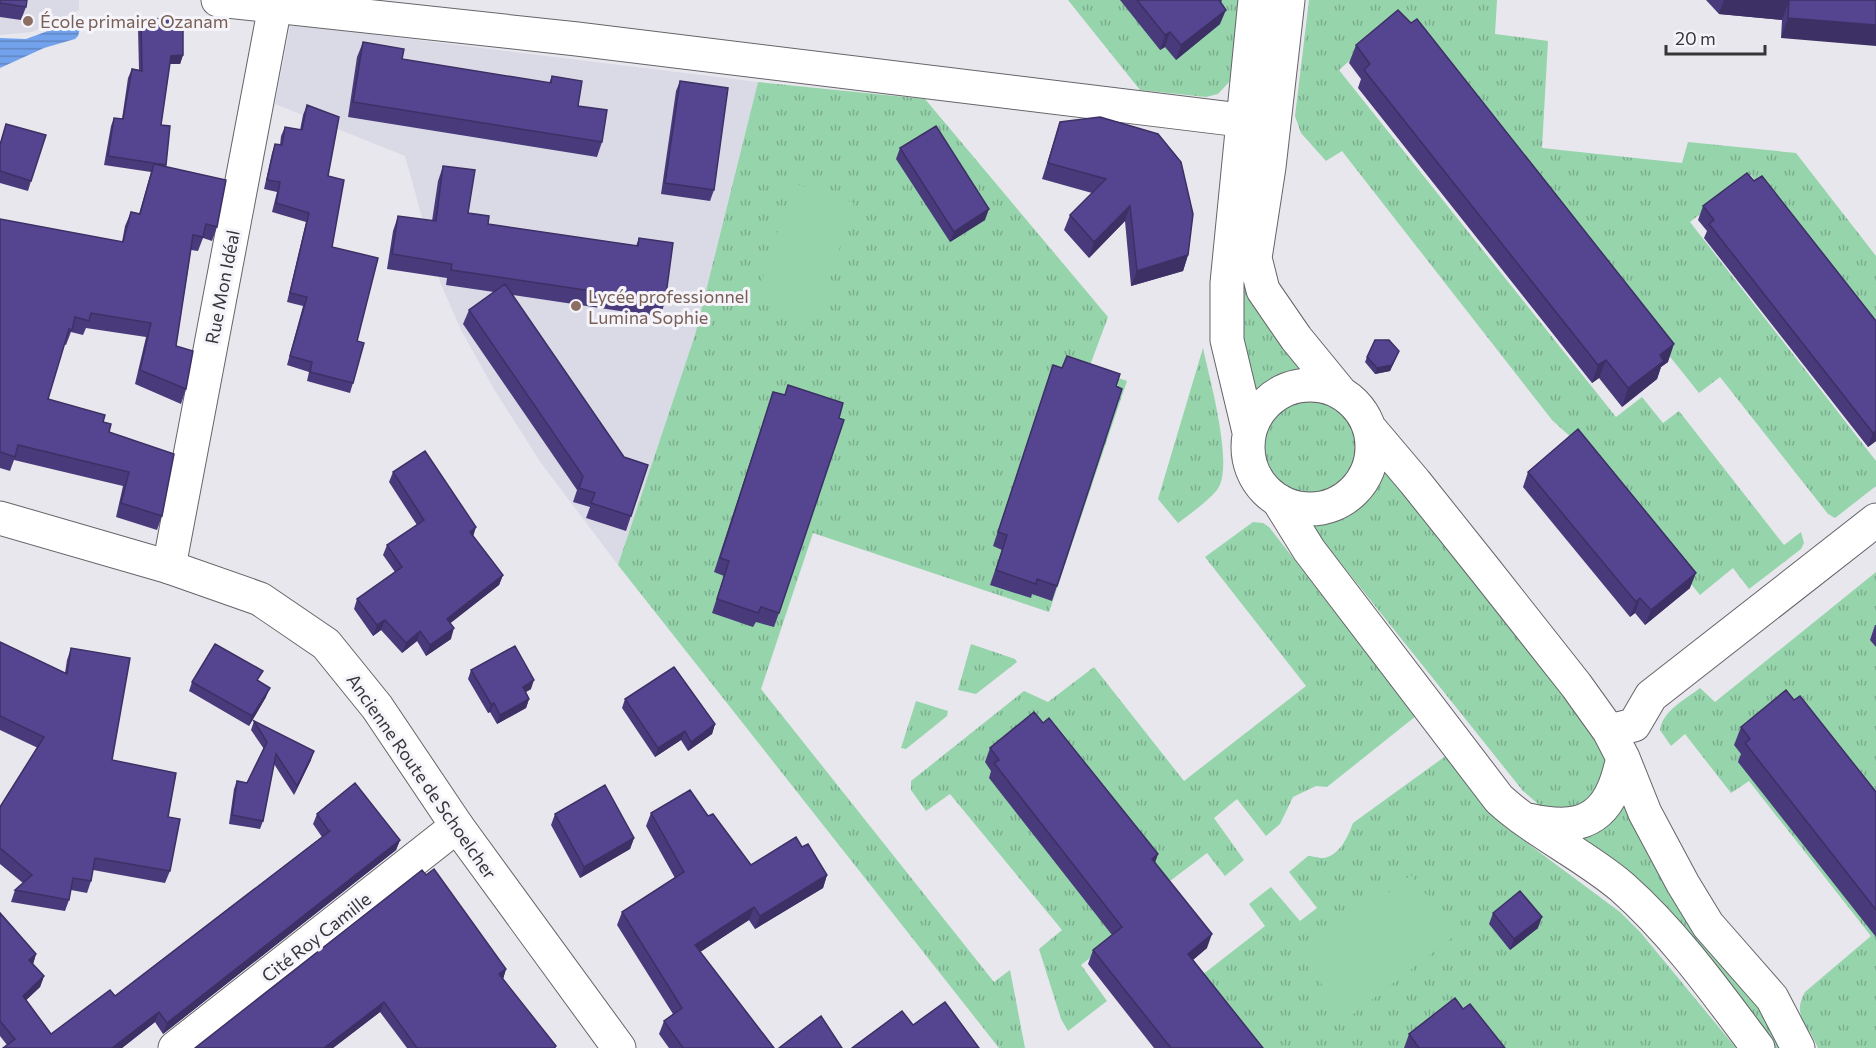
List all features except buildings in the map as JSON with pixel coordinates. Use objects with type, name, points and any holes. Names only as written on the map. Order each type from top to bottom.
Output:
[{"type":"street","points":[[218,0],[577,39],[1258,122]]},
{"type":"street","points":[[1255,0],[1258,122],[1269,167],[1255,258],[1263,290],[1296,338],[1341,393],[1354,403],[1371,430],[1576,685],[1616,745],[1646,813],[1683,884],[1708,925],[1772,998],[1798,1048]]},
{"type":"street","points":[[1288,0],[1258,122],[1227,283],[1227,340],[1249,432],[1248,455],[1254,474],[1266,491],[1278,500],[1298,508],[1319,509],[1339,503],[1356,490],[1368,472],[1373,452],[1371,430]]},
{"type":"street","name":"Rue Mon Idéal","points":[[169,567],[274,6]]},
{"type":"street","points":[[1249,432],[1256,414],[1269,400],[1286,389],[1304,384],[1323,386],[1341,393]]},
{"type":"street","points":[[1278,500],[1309,550],[1499,800],[1520,818],[1621,887],[1656,920],[1703,973],[1758,1048]]},
{"type":"street","name":"Ancienne Route de Schoelcher","points":[[0,518],[169,567],[260,599],[326,644],[377,707],[457,826],[620,1048]]},
{"type":"street","points":[[1520,818],[1552,825],[1573,825],[1592,817],[1606,804],[1614,789],[1616,745],[1634,725],[1651,696],[1876,520]]},
{"type":"street","name":"Cité Roy Camille","points":[[175,1048],[457,826]]},
{"type":"shaded area","name":"École primaire Ozanam","points":[[0,0],[79,0],[79,10],[32,32],[0,35]]},
{"type":"shaded area","name":"Lycée professionnel Lumina Sophie","points":[[290,26],[758,82],[695,335],[618,565],[541,463],[495,391],[461,330],[440,282],[405,156],[275,104]]},
{"type":"green space","points":[[1068,0],[1241,0],[1232,79],[1218,94],[1206,97],[1140,90]]},
{"type":"green space","points":[[1309,0],[1497,0],[1495,34],[1548,41],[1542,148],[1682,163],[1688,142],[1796,153],[1876,256],[1876,338],[1751,175],[1690,222],[1876,461],[1876,486],[1835,518],[1828,514],[1720,377],[1699,393],[1399,17],[1339,70],[1616,417],[1642,397],[1663,423],[1679,411],[1784,545],[1801,532],[1804,543],[1801,549],[1749,589],[1733,568],[1700,595],[1575,441],[1552,420],[1342,151],[1326,161],[1301,133],[1295,116]]},
{"type":"green space","points":[[758,82],[925,99],[1108,317],[1089,368],[1127,381],[1049,612],[813,533],[761,689],[994,982],[1010,970],[1025,1048],[999,1048],[618,565],[695,335]]},
{"type":"green space","points":[[793,183],[854,203],[816,322],[755,302]]},
{"type":"green space","points":[[1243,243],[1314,373],[1286,378],[1265,391],[1252,406],[1238,348]]},
{"type":"green space","points":[[1203,348],[1219,422],[1222,443],[1222,479],[1213,494],[1178,523],[1158,499]]},
{"type":"green space","points":[[1313,400],[1332,404],[1348,414],[1358,430],[1362,449],[1358,468],[1348,484],[1332,494],[1313,498],[1294,494],[1278,484],[1268,468],[1264,449],[1268,430],[1278,414],[1294,404]]},
{"type":"green space","points":[[1383,458],[1608,750],[1610,776],[1595,798],[1571,810],[1545,810],[1523,791],[1308,522],[1338,514],[1357,504],[1370,487]]},
{"type":"green space","points":[[1253,522],[1263,523],[1269,527],[1416,716],[1327,787],[1316,786],[1293,797],[1280,824],[1266,836],[1237,799],[1214,818],[1244,860],[1225,876],[1207,853],[1170,881],[1111,941],[1081,965],[1107,1001],[1068,1031],[1061,1019],[1039,949],[1062,930],[950,794],[926,811],[911,790],[911,781],[1024,691],[1048,702],[1094,667],[1184,781],[1306,686],[1205,557]]},
{"type":"green space","points":[[1876,572],[1876,1048],[1818,1048],[1803,1020],[1801,1000],[1805,992],[1871,936],[1749,781],[1731,793],[1685,734],[1671,746],[1660,730],[1665,717],[1682,701],[1700,688],[1715,702]]},
{"type":"green space","points":[[971,644],[1015,659],[1017,662],[976,694],[958,690]]},
{"type":"green space","points":[[916,701],[948,711],[947,716],[906,749],[901,748]]},
{"type":"green space","points":[[1447,755],[1504,826],[1620,912],[1641,933],[1736,1048],[1251,1048],[1197,979],[1265,926],[1249,904],[1271,887],[1300,921],[1317,908],[1289,872],[1308,856],[1323,858],[1334,854],[1349,834],[1353,823]]},
{"type":"green space","points":[[1625,790],[1788,1048],[1774,1048],[1766,1034],[1571,833]]},
{"type":"green space","points":[[1411,875],[1457,934],[1348,1018],[1302,959]]},
{"type":"water","points":[[83,18],[75,39],[44,48],[0,68],[0,38],[26,39]]},
{"type":"place","name":"École primaire Ozanam","points":[[28,21]]},
{"type":"place","name":"Lycée professionnel Lumina Sophie","points":[[576,306]]}]
